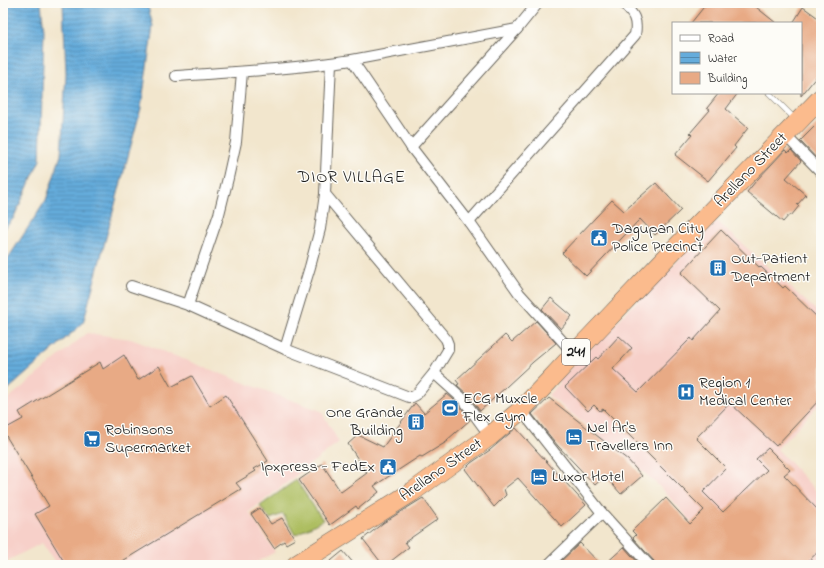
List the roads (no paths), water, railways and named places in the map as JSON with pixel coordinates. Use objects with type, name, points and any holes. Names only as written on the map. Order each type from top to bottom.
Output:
[{"type":"highway","name":"Arellano Street","points":[[296,565],[412,492],[490,436],[520,410],[821,98]]},
{"type":"street","points":[[411,147],[517,29],[538,3]]},
{"type":"street","points":[[469,222],[635,35],[637,27],[636,20],[632,13],[622,3]]},
{"type":"street","points":[[176,76],[331,64],[517,29]]},
{"type":"street","points":[[352,60],[411,147],[469,222],[519,293],[574,354]]},
{"type":"street","points":[[285,349],[320,229],[325,194],[331,64]]},
{"type":"street","points":[[188,305],[219,214],[228,178],[236,142],[242,72]]},
{"type":"street","points":[[791,128],[821,172]]},
{"type":"street","points":[[131,286],[188,305],[285,349],[412,397],[416,395],[434,373],[448,350],[446,339],[325,194]]},
{"type":"street","points":[[434,373],[463,399],[490,436]]},
{"type":"street","points":[[520,410],[602,513],[649,565]]},
{"type":"street","points":[[548,565],[602,513]]},
{"type":"lane","points":[[770,94],[791,128]]},
{"type":"water","points":[[3,3],[41,3],[44,31],[40,160],[13,219],[3,230]]},
{"type":"water","points":[[63,3],[147,3],[153,26],[141,108],[83,323],[3,394],[3,266],[46,200],[61,155],[66,73]]},
{"type":"place","name":"Dagupan City Police Precinct","points":[[599,238]]},
{"type":"place","name":"Out-Patient Department","points":[[718,268]]},
{"type":"place","name":"Region 1 Medical Center","points":[[686,392]]},
{"type":"place","name":"ECG Muxcle Flex Gym","points":[[450,408]]},
{"type":"place","name":"One Grande Building","points":[[416,422]]},
{"type":"place","name":"Nel Ar's Travellers Inn","points":[[574,437]]},
{"type":"place","name":"Robinsons Supermarket","points":[[92,439]]},
{"type":"place","name":"Ipxpress - FedEx","points":[[388,467]]},
{"type":"place","name":"Luxor Hotel","points":[[539,477]]},
{"type":"district","name":"DIOR VILLAGE","points":[[352,177]]}]
